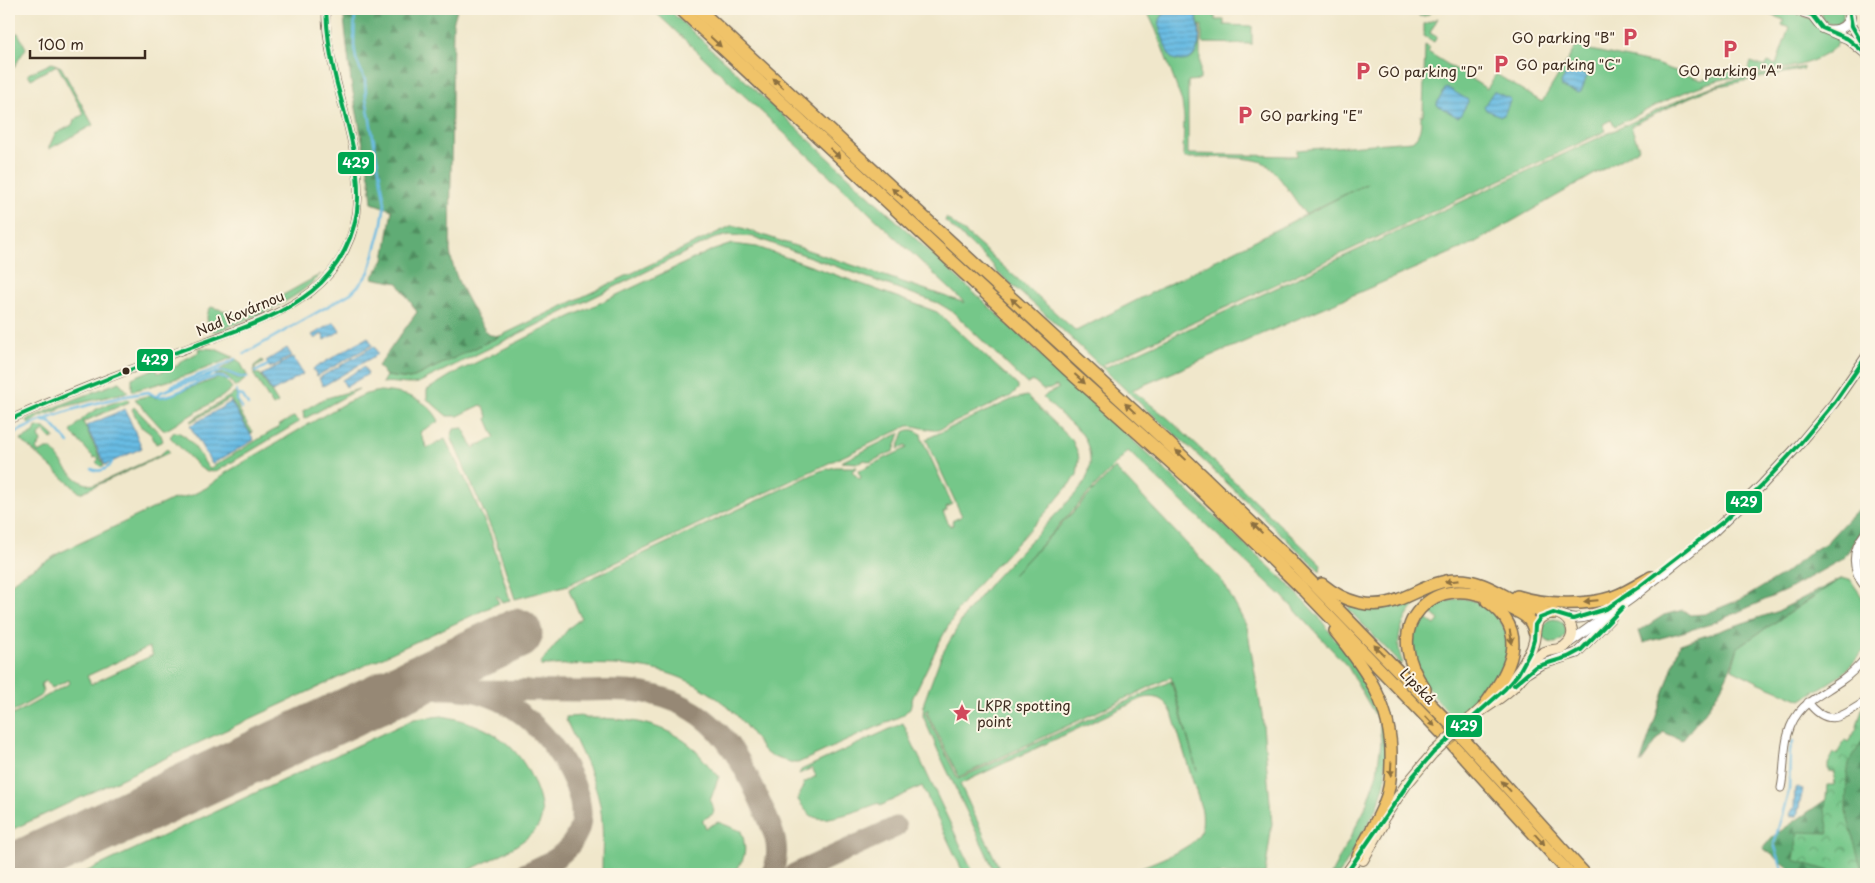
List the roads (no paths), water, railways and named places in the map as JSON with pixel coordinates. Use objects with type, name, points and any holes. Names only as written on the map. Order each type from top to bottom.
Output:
[{"type":"highway","points":[[681,9],[1069,370],[1191,480],[1302,588],[1367,673],[1380,697],[1389,725],[1392,754],[1388,795],[1358,856]]},
{"type":"highway","points":[[698,9],[1166,441],[1292,562],[1330,590],[1359,603],[1391,603],[1422,589],[1450,580],[1472,581],[1499,591],[1541,602],[1594,601],[1620,594],[1652,577]]},
{"type":"highway","name":"Lipská","points":[[1292,562],[1449,723],[1585,874]]},
{"type":"highway","name":"Lipská","points":[[1302,588],[1454,745],[1570,874]]},
{"type":"highway","points":[[1499,591],[1534,610],[1558,614]]},
{"type":"highway","points":[[1468,592],[1495,607],[1506,620],[1512,636],[1513,649],[1508,668],[1503,680],[1484,706]]},
{"type":"highway","points":[[1449,723],[1414,673],[1408,653],[1407,635],[1413,618],[1429,601],[1447,593],[1468,592],[1495,600],[1530,620],[1535,633]]},
{"type":"main road","points":[[1346,874],[1406,785],[1433,753],[1484,706],[1505,689],[1518,674],[1531,650],[1535,625],[1540,618],[1558,614],[1571,624],[1570,641],[1564,647],[1543,653],[1525,675],[1500,698],[1472,718]]},
{"type":"main road","points":[[1535,633],[1540,644],[1551,650]]},
{"type":"main road","points":[[1354,874],[1391,808]]},
{"type":"street","name":"Nad Kovárnou","points":[[9,420],[55,398],[268,317],[313,290],[331,271],[342,255],[353,232],[358,197],[355,161],[327,35],[326,9]]},
{"type":"street","points":[[1793,9],[1812,15],[1827,30],[1848,40],[1866,52]]},
{"type":"street","points":[[1816,9],[1817,20]]},
{"type":"street","points":[[1827,30],[1842,29],[1848,21],[1849,12]]},
{"type":"street","points":[[1849,12],[1856,34],[1866,52]]},
{"type":"street","points":[[1564,647],[1633,597],[1708,537],[1761,486],[1798,446],[1834,402],[1866,357]]},
{"type":"street","points":[[1558,614],[1579,618],[1598,612],[1622,599],[1724,521]]},
{"type":"street","points":[[1866,533],[1858,546],[1855,565],[1866,587]]},
{"type":"street","points":[[1525,675],[1540,665],[1577,652],[1633,597]]},
{"type":"street","points":[[1781,788],[1786,742],[1790,728],[1800,709],[1848,676],[1866,657]]},
{"type":"street","points":[[1808,702],[1820,715],[1833,718],[1839,717],[1866,700]]},
{"type":"water","points":[[1178,9],[1187,9],[1193,12],[1199,28],[1198,46],[1195,54],[1189,59],[1181,61],[1171,58],[1160,27],[1163,15]]},
{"type":"water","points":[[1569,69],[1587,76],[1581,92],[1578,93],[1562,87],[1561,83]]},
{"type":"water","points":[[1448,88],[1468,100],[1460,116],[1457,117],[1437,105],[1445,89]]},
{"type":"water","points":[[1493,92],[1511,99],[1504,115],[1501,116],[1486,110],[1484,106]]},
{"type":"water","points":[[334,322],[340,331],[325,340],[322,334],[315,339],[312,335]]},
{"type":"water","points":[[368,337],[372,345],[317,376],[313,369]]},
{"type":"water","points":[[374,346],[378,354],[323,386],[319,378]]},
{"type":"water","points":[[287,348],[292,356],[270,368],[266,361]]},
{"type":"water","points":[[293,357],[303,374],[272,392],[262,375]]},
{"type":"water","points":[[364,367],[368,374],[346,387],[342,380]]},
{"type":"water","points":[[231,402],[254,440],[212,464],[190,426]]},
{"type":"water","points":[[125,409],[142,448],[105,465],[86,426]]},
{"type":"water","points":[[1795,788],[1803,789],[1797,816],[1791,817],[1790,814],[1794,807]]},
{"type":"waterway","points":[[244,354],[351,293],[369,272],[381,229],[385,203],[366,98],[365,80],[356,59],[354,45],[355,9]]},
{"type":"waterway","points":[[170,389],[173,385],[218,368],[235,359]]},
{"type":"waterway","points":[[255,372],[268,365]]},
{"type":"waterway","points":[[158,395],[161,392],[221,371],[243,378],[247,377]]},
{"type":"waterway","points":[[9,436],[59,414],[94,403],[148,392],[155,396],[163,397],[212,378],[221,377],[229,380]]},
{"type":"waterway","points":[[236,391],[238,395],[243,396],[248,405]]},
{"type":"waterway","points":[[238,395],[237,400],[242,408]]},
{"type":"waterway","points":[[42,421],[50,422],[69,443]]},
{"type":"waterway","points":[[92,469],[104,470],[112,462]]},
{"type":"waterway","points":[[1784,874],[1774,844],[1789,790],[1790,750],[1793,741]]},
{"type":"place","name":"GO parking \"B\"","points":[[1630,37]]},
{"type":"place","name":"GO parking \"A\"","points":[[1730,49]]},
{"type":"place","name":"GO parking \"C\"","points":[[1501,64]]},
{"type":"place","name":"GO parking \"D\"","points":[[1363,71]]},
{"type":"place","name":"GO parking \"E\"","points":[[1245,115]]},
{"type":"place","name":"LKPR spotting point","points":[[962,713]]}]
